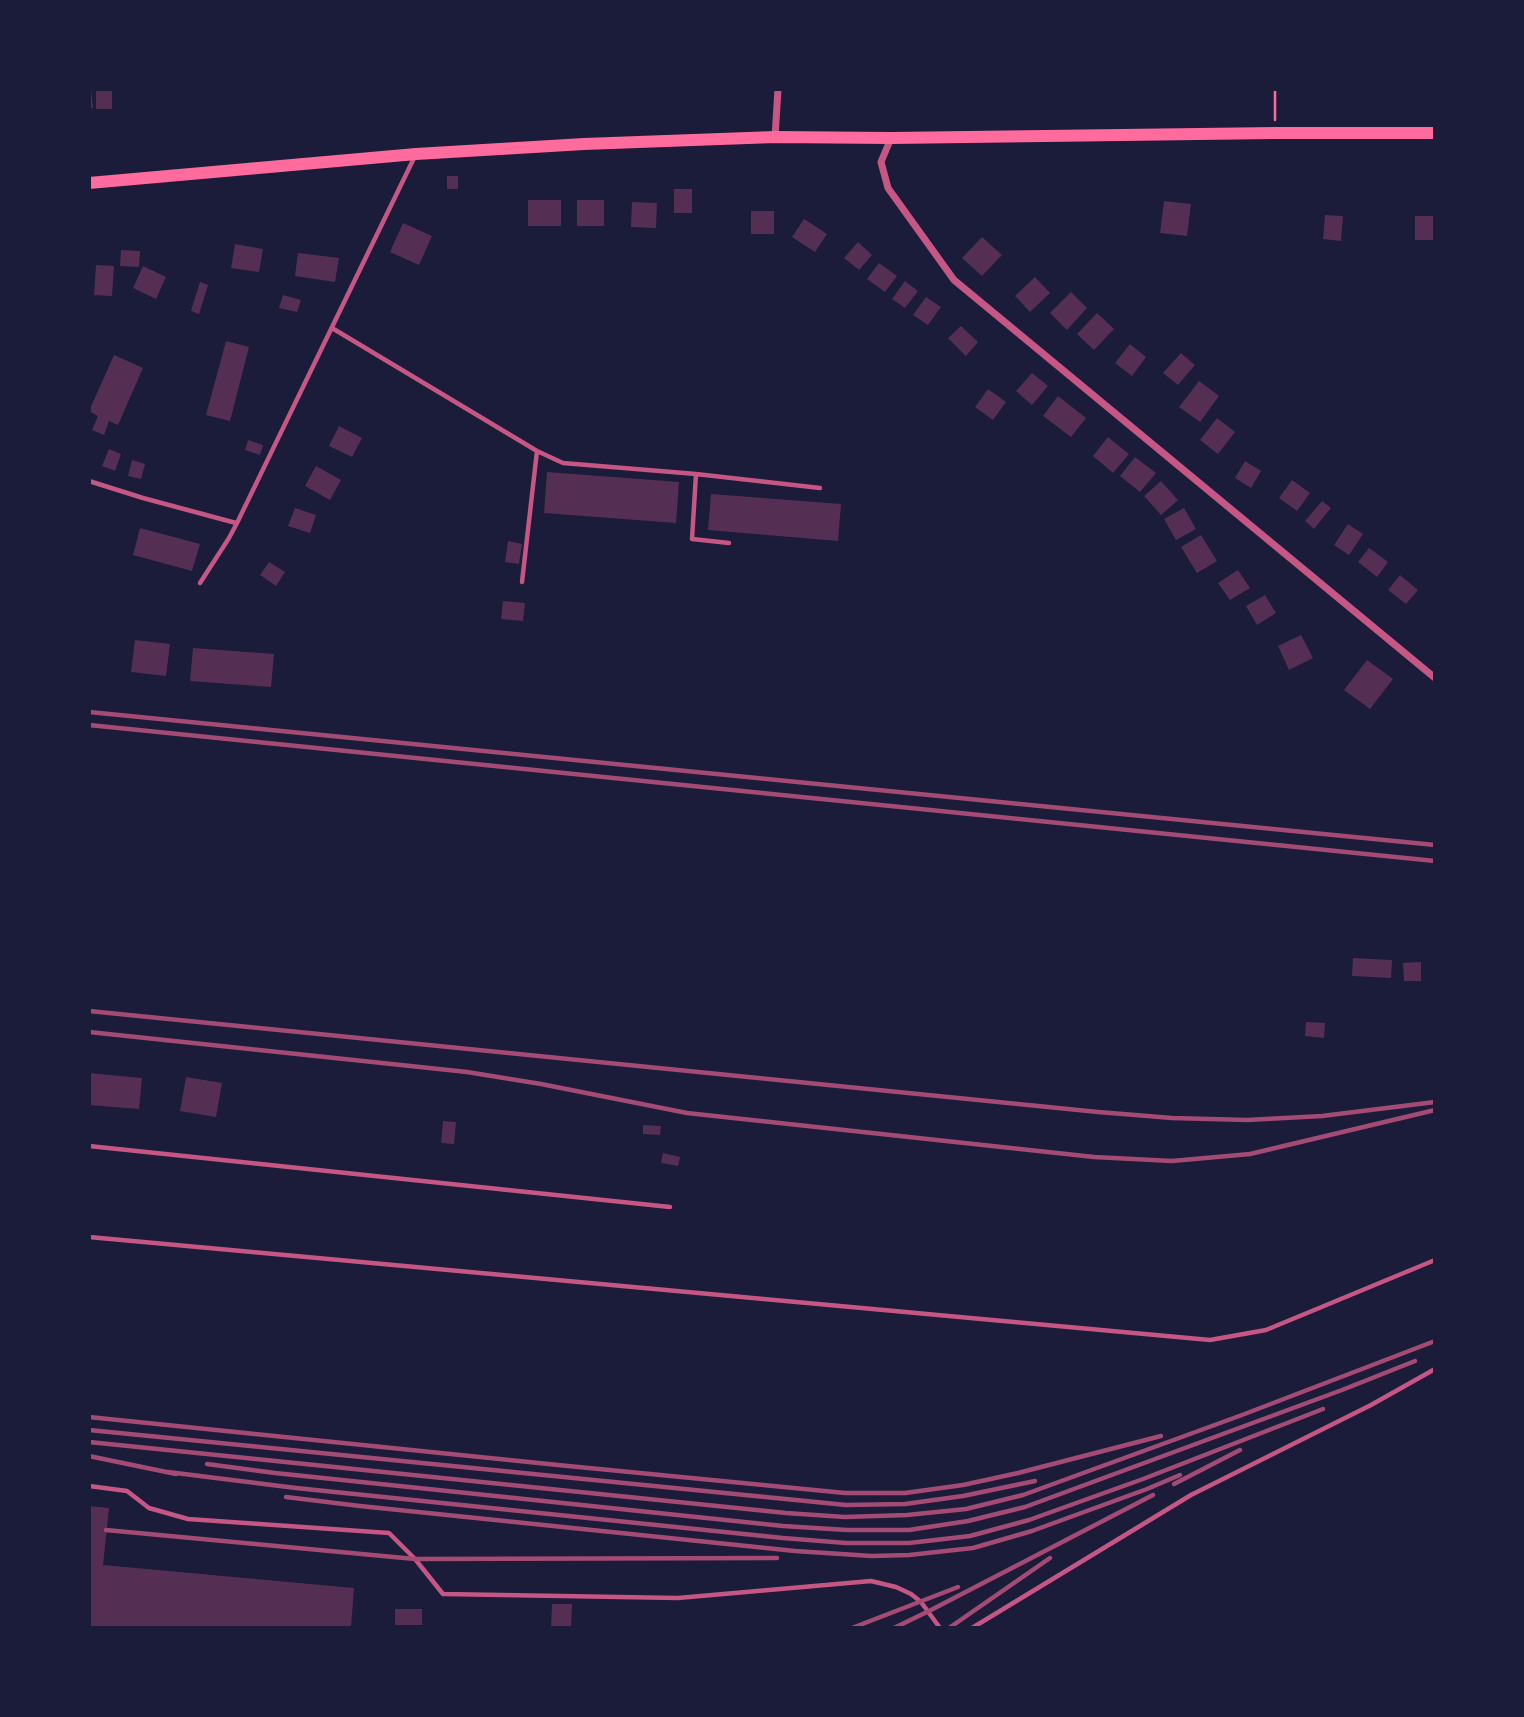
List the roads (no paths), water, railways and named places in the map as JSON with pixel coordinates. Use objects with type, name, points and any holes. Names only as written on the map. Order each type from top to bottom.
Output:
[{"type":"main road","points":[[89,183],[416,155],[584,144],[775,137],[1435,133]]},
{"type":"street","points":[[775,137],[778,89]]},
{"type":"street","points":[[891,138],[881,162],[888,188],[954,280],[1435,678]]},
{"type":"lane","points":[[200,583],[237,523],[416,155]]},
{"type":"lane","points":[[332,328],[537,451],[563,463],[820,488]]},
{"type":"lane","points":[[522,582],[537,451]]},
{"type":"lane","points":[[696,474],[692,539],[729,543]]},
{"type":"lane","points":[[89,481],[237,523]]},
{"type":"lane","points":[[89,1146],[670,1207]]},
{"type":"lane","points":[[89,1237],[1210,1340],[1266,1330],[1435,1260]]},
{"type":"lane","points":[[972,1628],[1191,1495],[1371,1405],[1435,1369]]},
{"type":"lane","points":[[89,1486],[127,1491],[149,1508],[188,1519],[389,1533],[415,1559],[443,1594],[678,1598],[871,1581],[911,1594],[921,1602],[937,1627]]},
{"type":"railway","points":[[89,712],[1435,845]]},
{"type":"railway","points":[[89,725],[1435,861]]},
{"type":"railway","points":[[89,1011],[1172,1118],[1247,1120],[1322,1116],[1435,1102]]},
{"type":"railway","points":[[89,1032],[467,1072],[687,1113],[1094,1157],[1172,1161],[1250,1154],[1435,1110]]},
{"type":"railway","points":[[89,1442],[786,1513],[845,1517],[907,1515],[966,1509],[1023,1495],[1435,1341]]},
{"type":"railway","points":[[207,1464],[783,1526],[909,1530],[968,1521],[1025,1507],[1415,1361]]},
{"type":"railway","points":[[168,1472],[296,1488],[783,1538],[846,1543],[909,1543],[970,1536],[1029,1520],[1323,1409]]},
{"type":"railway","points":[[89,1417],[845,1493],[905,1493],[963,1485],[1161,1436]]},
{"type":"railway","points":[[89,1430],[846,1505],[905,1504],[963,1496],[1035,1481]]},
{"type":"railway","points":[[1174,1484],[1240,1450]]},
{"type":"railway","points":[[89,1456],[176,1474]]},
{"type":"railway","points":[[286,1497],[795,1551],[872,1556],[973,1548],[1032,1531],[1180,1475]]},
{"type":"railway","points":[[894,1628],[1153,1495]]},
{"type":"railway","points":[[106,1530],[415,1559],[777,1558]]},
{"type":"railway","points":[[949,1628],[1050,1558]]},
{"type":"railway","points":[[852,1628],[958,1587]]}]
